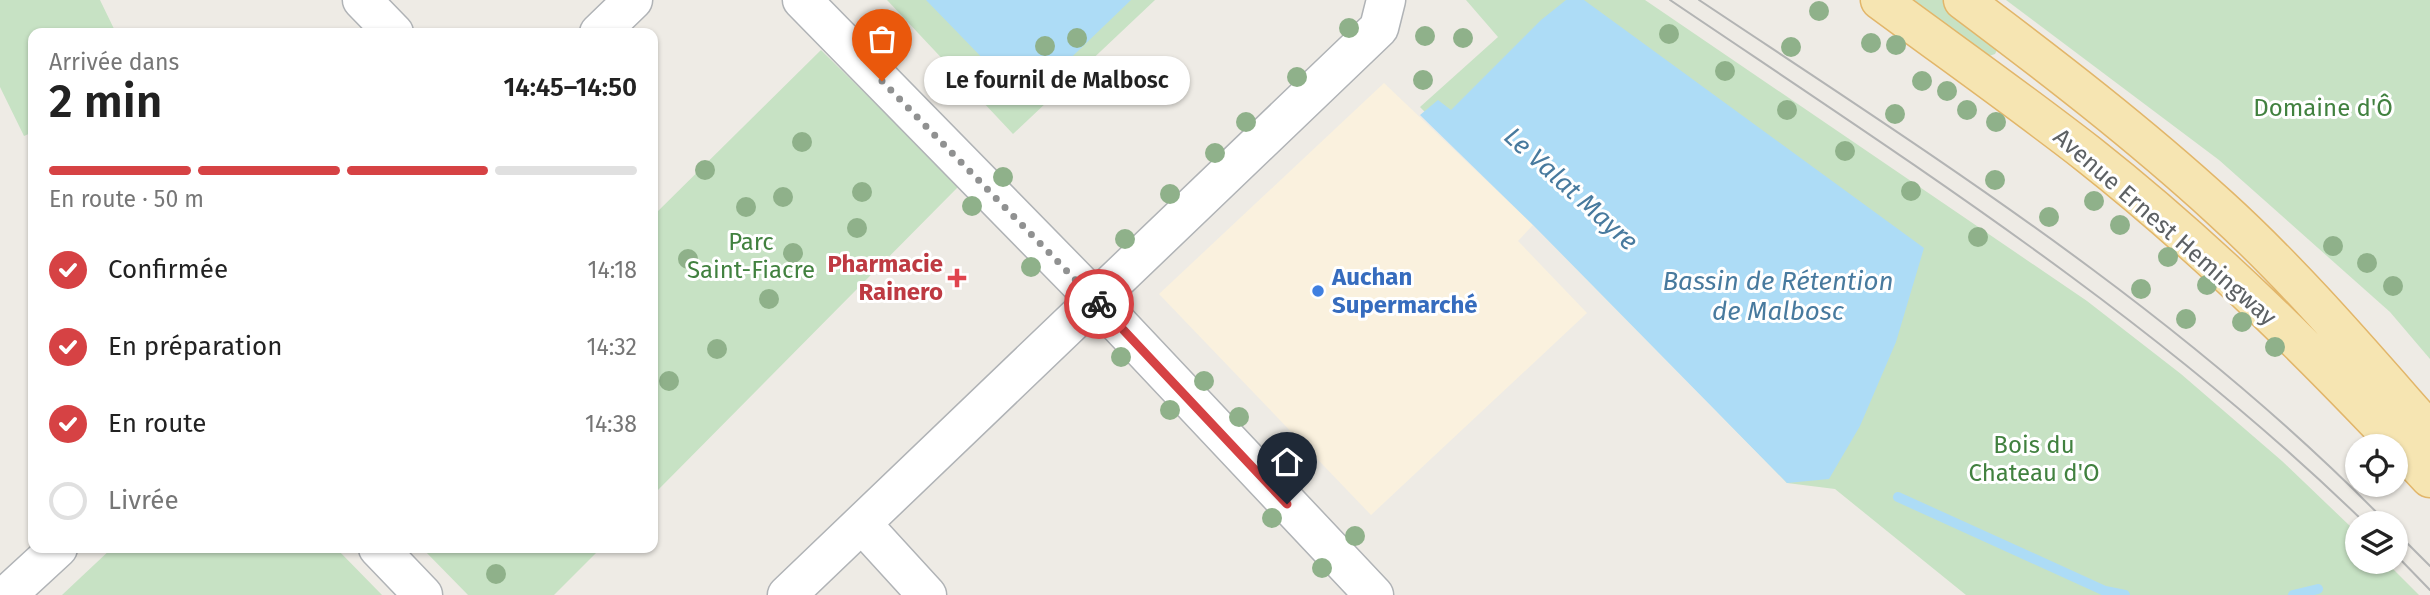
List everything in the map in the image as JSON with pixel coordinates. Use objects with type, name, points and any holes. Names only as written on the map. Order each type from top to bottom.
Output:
[{"type":"main road","name":"Avenue Ernest Hemingway","points":[[1880,0],[2099,164],[2230,278],[2371,415],[2430,478]]},
{"type":"main road","name":"Avenue Ernest Hemingway","points":[[1963,0],[2063,75],[2220,208],[2346,337],[2430,432]]},
{"type":"street","points":[[362,0],[389,28]]},
{"type":"street","points":[[603,28],[633,0]]},
{"type":"street","points":[[802,0],[1096,300],[1374,595]]},
{"type":"street","points":[[787,595],[1379,29],[1386,0]]},
{"type":"street","points":[[862,524],[927,595]]},
{"type":"street","points":[[7,595],[53,553]]},
{"type":"street","points":[[383,553],[423,595]]},
{"type":"shaded area","name":"Auchan Supermarché","points":[[1384,83],[1533,225],[1518,241],[1587,313],[1371,515],[1159,294]]},
{"type":"green space","points":[[0,0],[100,0],[114,28],[28,28],[28,134],[24,136],[0,87]]},
{"type":"green space","points":[[887,0],[1155,0],[1013,134]]},
{"type":"green space","name":"Bois du Chateau d'O","points":[[1466,0],[1645,0],[2087,301],[2181,374],[2282,461],[2345,521],[2345,574],[2398,574],[2419,595],[1966,595],[1835,489],[1787,483],[1420,107],[1498,37]]},
{"type":"green space","points":[[1900,0],[1945,0],[2001,42],[1995,54],[1986,57]]},
{"type":"green space","name":"Domaine d'Ô","points":[[2006,0],[2430,0],[2430,359],[2390,312],[2219,160]]},
{"type":"green space","name":"Parc Saint-Fiacre","points":[[821,50],[959,186],[658,490],[658,211]]},
{"type":"green space","points":[[107,553],[341,553],[382,595],[62,595]]},
{"type":"green space","points":[[427,553],[596,553],[554,595],[468,595]]},
{"type":"water","points":[[926,0],[1131,0],[1025,102]]},
{"type":"water","name":"Bassin de Rétention de Malbosc","points":[[1566,0],[1584,0],[1924,248],[1896,342],[1860,426],[1829,479],[1787,483],[1533,225],[1420,115],[1438,100],[1451,110],[1541,20]]},
{"type":"waterway","name":"Le Valat Mayre","points":[[1898,497],[2105,591],[2125,595]]},
{"type":"waterway","name":"Le Valat Mayre","points":[[2293,595],[2318,589]]},
{"type":"tram line","points":[[1670,0],[1941,183],[2117,311],[2202,378],[2352,511]]},
{"type":"tram line","points":[[1699,0],[1969,181],[2144,308],[2228,376],[2309,447],[2375,511]]},
{"type":"tram line","points":[[2408,544],[2430,566]]},
{"type":"tram line","points":[[2408,567],[2430,590]]},
{"type":"way so far","points":[[882,81],[1099,304]]},
{"type":"place","name":"Le fournil de Malbosc","points":[[882,81]]},
{"type":"place","name":"Pharmacie Rainero","points":[[957,278]]},
{"type":"place","name":"Auchan Supermarché","points":[[1318,291]]},
{"type":"route","points":[[1099,304],[1287,504]]}]
